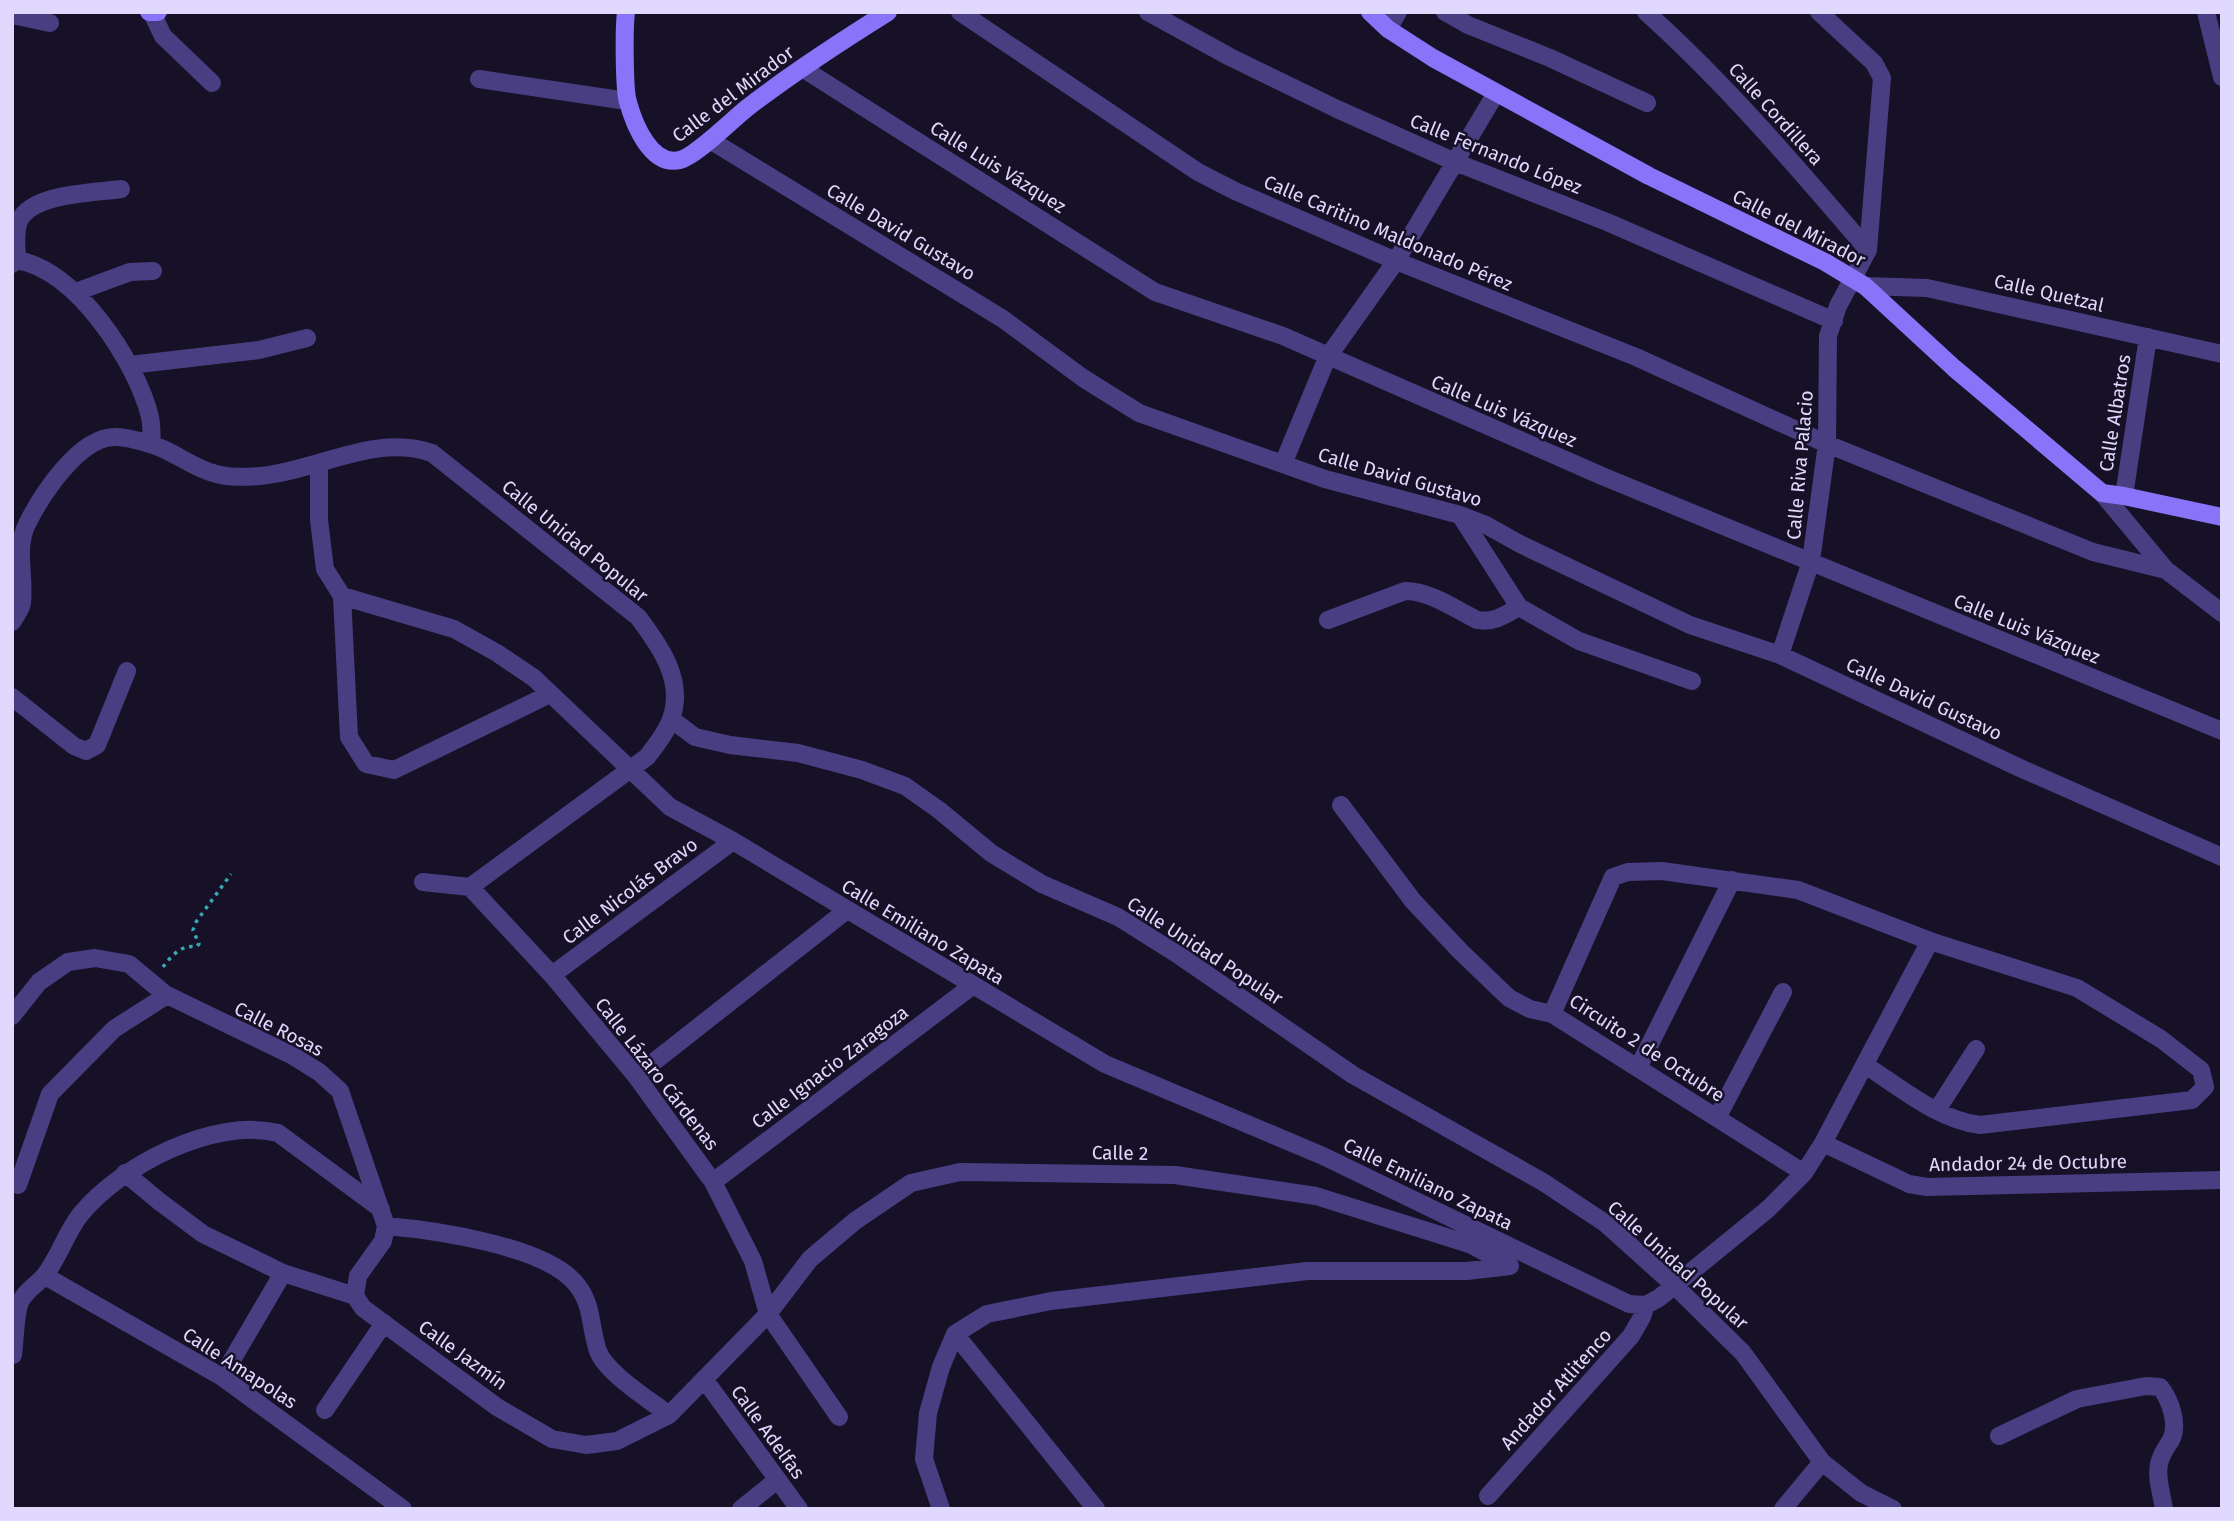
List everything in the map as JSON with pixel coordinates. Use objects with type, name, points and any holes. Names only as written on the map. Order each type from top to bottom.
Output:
[{"type":"street","name":"Calle del Mirador","points":[[626,12],[627,101],[647,147],[663,158],[680,160],[802,68],[888,12]]},
{"type":"street","name":"Calle Caritino Maldonado Pérez","points":[[960,12],[1198,172],[1235,191],[1396,261],[1636,357],[1827,443],[2093,552],[2166,570]]},
{"type":"street","name":"Calle Fernando López","points":[[1148,12],[1278,80],[1455,162],[1607,222],[1834,321]]},
{"type":"street","name":"Calle del Mirador","points":[[1370,12],[1388,29],[1433,58],[1496,93],[1649,176],[1825,261],[1860,282],[1954,368],[2102,493]]},
{"type":"street","points":[[1388,29],[1398,12]]},
{"type":"street","points":[[1446,12],[1468,25],[1550,58],[1647,103]]},
{"type":"street","name":"Calle Cordillera","points":[[1646,12],[1692,54],[1758,123],[1868,250]]},
{"type":"street","points":[[1819,12],[1874,63],[1882,78],[1868,250],[1860,282]]},
{"type":"street","points":[[2206,12],[2222,77]]},
{"type":"street","points":[[153,13],[163,36],[212,83]]},
{"type":"street","points":[[12,15],[50,23]]},
{"type":"street","name":"Calle Luis Vázquez","points":[[802,68],[1155,292],[1283,337],[1602,476],[2222,731]]},
{"type":"street","points":[[479,79],[627,101]]},
{"type":"street","points":[[1283,464],[1327,358],[1396,261],[1496,93]]},
{"type":"street","name":"Calle David Gustavo","points":[[710,140],[1003,319],[1083,378],[1139,413],[1325,478],[1460,515],[1486,525],[1690,625],[1780,655],[2020,768],[2222,857]]},
{"type":"street","points":[[121,190],[50,199],[25,212],[16,235],[15,262],[26,261],[71,286],[131,365],[150,418],[152,444]]},
{"type":"street","points":[[76,292],[130,272],[153,271]]},
{"type":"street","name":"Calle Riva Palacio","points":[[1780,655],[1811,561],[1827,443],[1828,336],[1838,306],[1860,282]]},
{"type":"street","name":"Calle Quetzal","points":[[1860,282],[1927,288],[2222,354]]},
{"type":"street","name":"Calle Albatros","points":[[2124,496],[2148,337]]},
{"type":"street","points":[[131,365],[259,350],[307,338]]},
{"type":"street","name":"Calle Unidad Popular","points":[[12,622],[22,605],[22,534],[39,500],[82,451],[99,441],[114,437],[152,444],[212,473],[237,477],[265,475],[391,445],[417,447],[432,453],[638,617],[670,665],[675,698],[671,719],[695,737],[730,745],[798,753],[862,770],[905,786],[991,853],[1021,872],[1118,917],[1180,956],[1353,1075],[1543,1182],[1605,1223],[1674,1285],[1743,1353],[1822,1462],[1861,1493],[1893,1509]]},
{"type":"street","points":[[318,463],[319,520],[325,569],[342,596],[349,737],[366,764],[394,770],[550,694]]},
{"type":"street","points":[[2102,493],[2222,517]]},
{"type":"street","points":[[2102,493],[2166,570],[2222,612]]},
{"type":"street","points":[[1460,515],[1519,607],[1579,641],[1692,681]]},
{"type":"street","points":[[1328,620],[1405,591],[1426,594],[1486,622],[1496,620],[1519,607]]},
{"type":"street","name":"Calle Emiliano Zapata","points":[[342,596],[454,629],[497,653],[534,678],[670,807],[733,841],[1105,1064],[1323,1156],[1629,1304],[1646,1305]]},
{"type":"street","points":[[12,697],[74,746],[86,751],[97,745],[127,671]]},
{"type":"street","points":[[423,882],[470,887],[647,757],[671,719]]},
{"type":"street","points":[[1341,805],[1413,901],[1460,951],[1509,998],[1530,1009],[1552,1014]]},
{"type":"street","name":"Calle Nicolás Bravo","points":[[552,975],[733,841]]},
{"type":"street","name":"Circuito 2 de Octubre","points":[[1804,1173],[1552,1014],[1613,877],[1628,872],[1662,871],[1798,890],[1930,941],[2077,988],[2161,1039],[2202,1070],[2214,1089],[2192,1100],[1980,1125],[1963,1123],[1937,1110],[1865,1065]]},
{"type":"street","points":[[1638,1068],[1732,880]]},
{"type":"street","name":"Calle Lázaro Cárdenas","points":[[470,887],[552,975],[636,1076],[713,1182],[753,1261],[768,1314],[839,1417]]},
{"type":"street","points":[[636,1076],[847,910]]},
{"type":"street","points":[[1646,1305],[1659,1298],[1768,1209],[1804,1173],[1823,1143],[1930,941]]},
{"type":"street","name":"Calle Rosas","points":[[12,1016],[39,982],[68,962],[95,958],[129,964],[167,995],[293,1056],[320,1072],[340,1091],[384,1217]]},
{"type":"street","name":"Calle Ignacio Zaragoza","points":[[713,1182],[972,986]]},
{"type":"street","points":[[1717,1118],[1783,992]]},
{"type":"street","points":[[18,1185],[50,1094],[114,1029],[167,995]]},
{"type":"street","points":[[1937,1110],[1976,1049]]},
{"type":"street","points":[[13,1355],[20,1303],[31,1288],[45,1276],[80,1215],[125,1172],[165,1151],[226,1131],[262,1129],[278,1133],[384,1217],[519,1251],[555,1265],[577,1284],[590,1308],[599,1353],[608,1366],[669,1415]]},
{"type":"street","name":"Andador 24 de Octubre","points":[[1823,1143],[1909,1184],[1927,1187],[2222,1180]]},
{"type":"street","name":"Calle Jazmín","points":[[125,1172],[203,1234],[283,1273],[355,1296],[363,1308],[497,1407],[552,1439],[586,1445],[617,1441],[669,1415],[768,1314]]},
{"type":"street","name":"Calle 2","points":[[768,1314],[810,1259],[855,1221],[911,1183],[960,1172],[1175,1175],[1316,1196],[1472,1245],[1510,1266]]},
{"type":"street","points":[[355,1296],[358,1276],[383,1241],[384,1217]]},
{"type":"street","points":[[942,1509],[924,1459],[928,1413],[941,1367],[956,1334],[987,1314],[1051,1301],[1307,1271],[1467,1271],[1542,1262]]},
{"type":"street","points":[[222,1377],[283,1273]]},
{"type":"street","name":"Calle Amapolas","points":[[45,1276],[222,1377],[403,1509]]},
{"type":"street","name":"Andador Atlitenco","points":[[1488,1496],[1631,1336],[1646,1305]]},
{"type":"street","points":[[325,1410],[384,1323]]},
{"type":"street","points":[[956,1334],[1096,1509]]},
{"type":"street","name":"Calle Adelfas","points":[[704,1379],[799,1509]]},
{"type":"street","points":[[1999,1436],[2077,1399],[2146,1385],[2160,1387],[2167,1396],[2175,1426],[2172,1438],[2162,1451],[2158,1467],[2164,1509]]},
{"type":"street","points":[[1783,1509],[1822,1462]]},
{"type":"street","points":[[741,1509],[778,1480]]},
{"type":"path","points":[[152,982],[178,950],[200,944],[193,930],[196,922],[231,874]]}]
